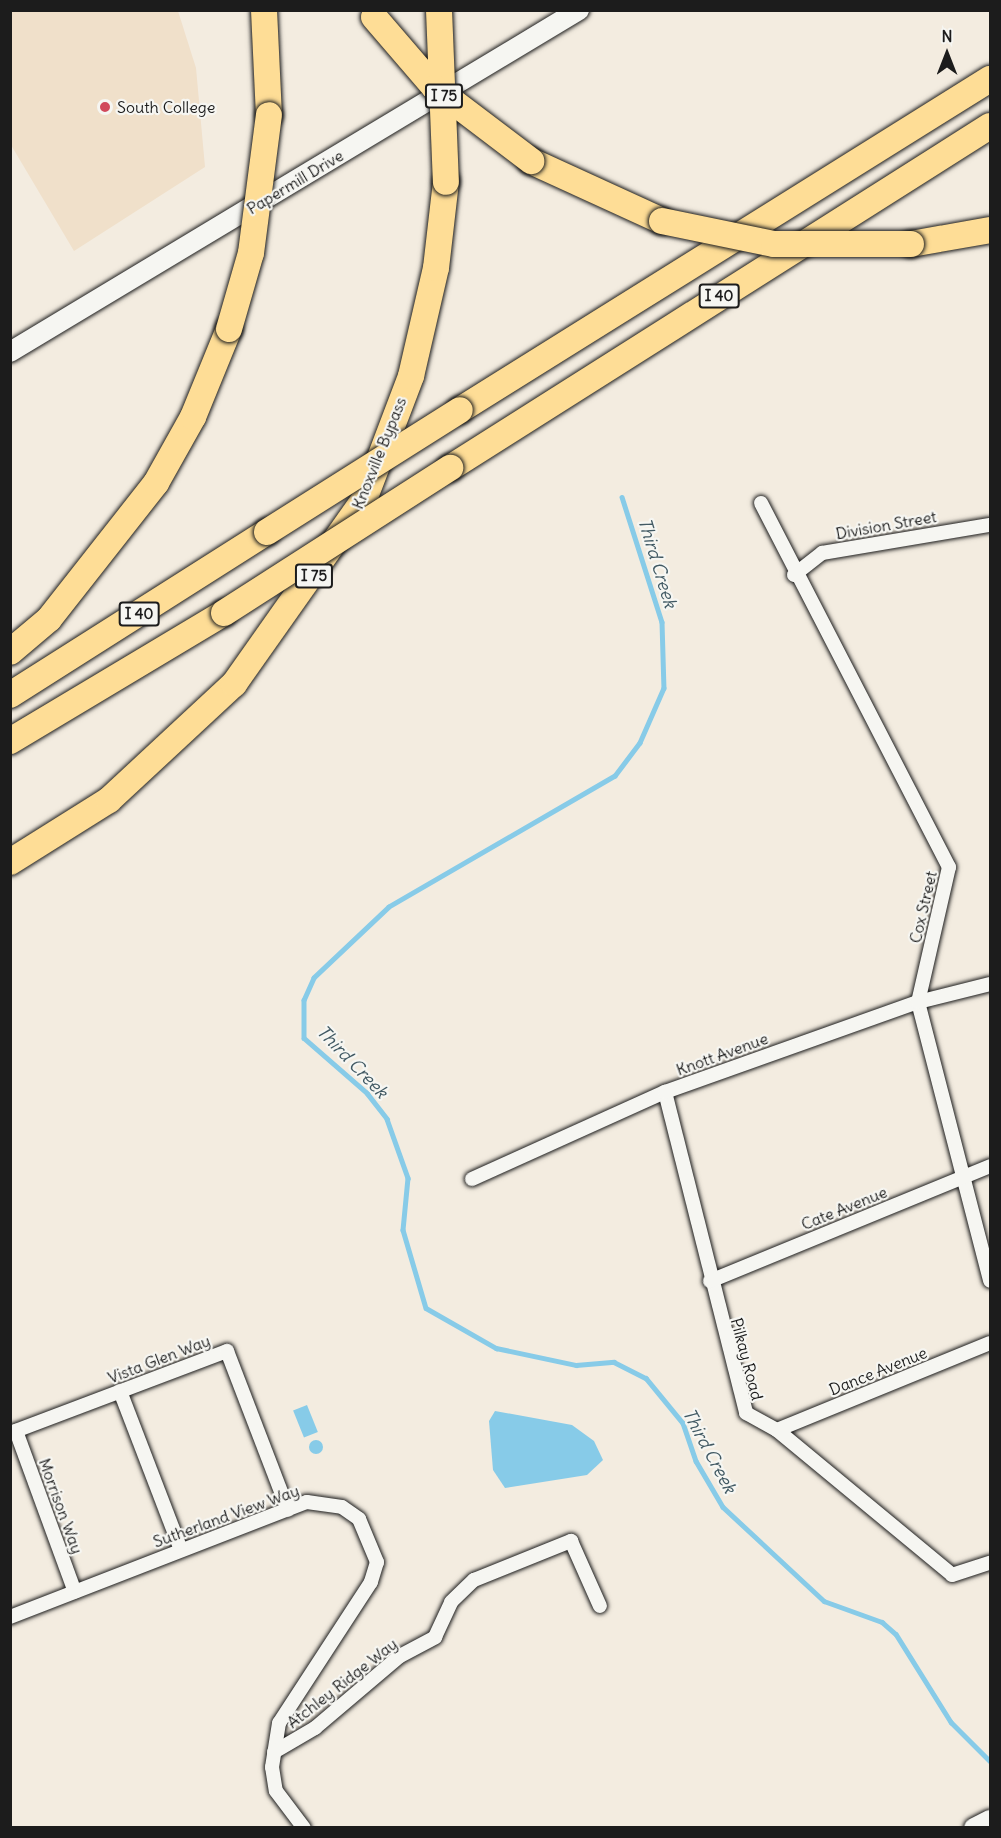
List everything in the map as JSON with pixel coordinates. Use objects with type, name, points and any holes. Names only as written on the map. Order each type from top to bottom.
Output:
[{"type":"highway","points":[[10,652],[64,601],[156,483],[193,417],[229,328],[251,253],[269,115],[264,10]]},
{"type":"highway","name":"Knoxville Bypass","points":[[10,862],[109,800],[234,684],[364,500],[411,376],[436,268],[446,182],[439,10]]},
{"type":"highway","points":[[372,14],[435,88],[531,161],[662,221],[784,245],[911,244],[990,230]]},
{"type":"highway","name":"I 40","points":[[10,695],[460,410],[990,79]]},
{"type":"highway","name":"I 40","points":[[10,741],[224,613],[990,126]]},
{"type":"main road","name":"Papermill Drive","points":[[10,352],[579,10]]},
{"type":"main road","points":[[974,1827],[990,1820]]},
{"type":"street","name":"Cox Street","points":[[761,503],[794,575],[949,867],[918,1002],[965,1176],[990,1281]]},
{"type":"street","name":"Division Street","points":[[794,575],[822,553],[990,525]]},
{"type":"street","name":"Knott Avenue","points":[[472,1179],[665,1092],[918,1002],[990,984]]},
{"type":"street","name":"Pilkay Road","points":[[665,1092],[738,1400],[757,1424],[777,1430],[952,1575],[990,1563]]},
{"type":"street","name":"Cate Avenue","points":[[710,1281],[990,1166]]},
{"type":"street","name":"Dance Avenue","points":[[777,1430],[990,1343]]},
{"type":"street","name":"Vista Glen Way","points":[[13,1432],[227,1351],[288,1510]]},
{"type":"street","points":[[120,1391],[181,1550]]},
{"type":"street","name":"Morrison Way","points":[[13,1432],[75,1592]]},
{"type":"street","name":"Sutherland View Way","points":[[10,1617],[307,1502],[342,1507],[359,1519],[377,1562],[371,1582],[279,1723],[274,1752],[276,1791],[304,1827]]},
{"type":"street","name":"Atchley Ridge Way","points":[[274,1752],[315,1728],[400,1656],[435,1637],[451,1602],[474,1580],[571,1541],[600,1606]]},
{"type":"shaded area","name":"South College","points":[[10,11],[178,11],[196,68],[205,167],[74,251],[11,145]]},
{"type":"water","points":[[307,1405],[318,1432],[304,1438],[293,1411]]},
{"type":"water","points":[[495,1411],[572,1425],[594,1441],[603,1460],[587,1475],[505,1488],[493,1470],[489,1421]]},
{"type":"water","points":[[313,1440],[319,1440],[323,1447],[319,1454],[313,1454],[309,1450],[309,1444]]},
{"type":"waterway","name":"Third Creek","points":[[622,497],[662,622],[664,688],[640,743],[615,776],[389,907],[314,978],[304,1000],[304,1038],[367,1093],[387,1119],[408,1178],[403,1230],[426,1308],[496,1348],[576,1365],[614,1362],[646,1378],[683,1423],[696,1461],[723,1507],[824,1601],[882,1622],[896,1634],[951,1722],[990,1761]]},
{"type":"place","name":"South College","points":[[105,107]]}]
